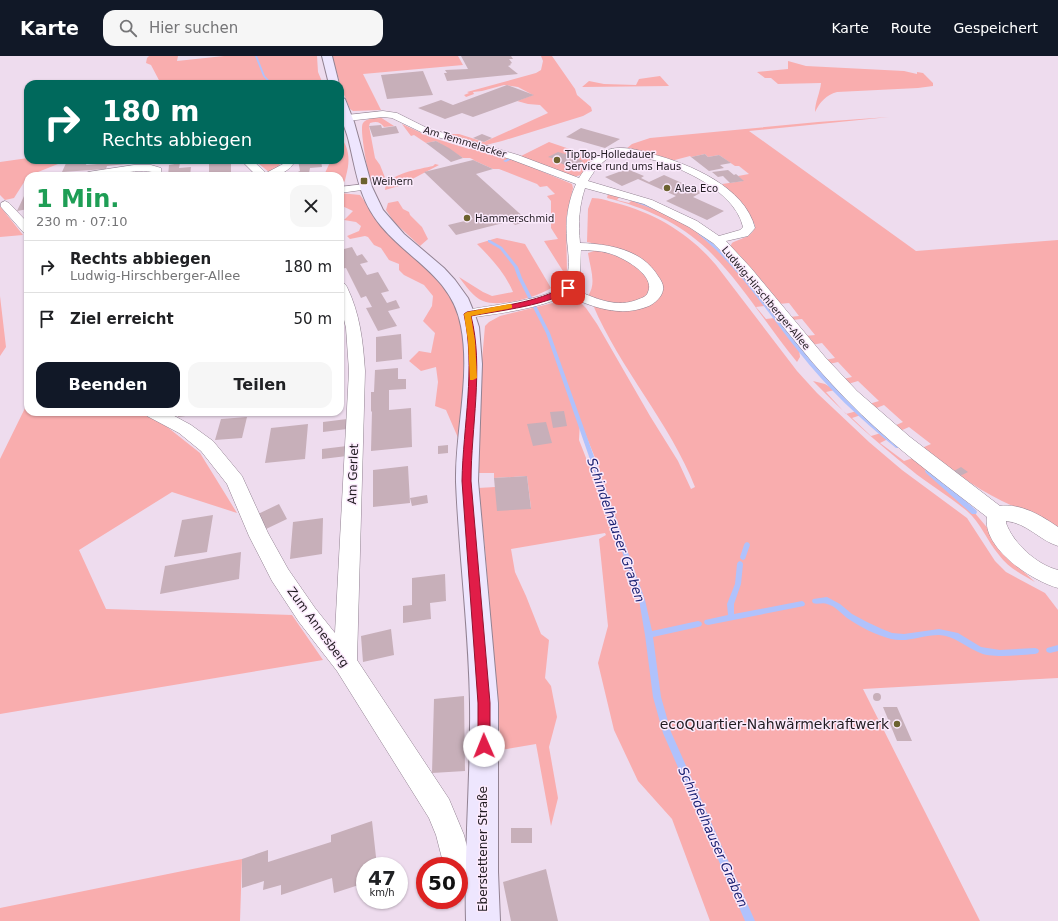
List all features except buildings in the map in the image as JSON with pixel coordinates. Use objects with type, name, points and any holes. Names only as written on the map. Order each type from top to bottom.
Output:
[{"type":"main road","points":[[327,56],[333,80]]},
{"type":"main road","name":"Eberstettener Straße","points":[[344,110],[355,144],[365,187],[377,212],[397,233],[433,264],[447,279],[460,299],[467,314],[470,327],[473,360],[467,454],[467,481],[484,703],[484,759],[468,857]]},
{"type":"main road","name":"Eberstettener Straße","points":[[468,875],[483,921]]},
{"type":"street","name":"Am Temmelacker","points":[[347,118],[380,114],[394,116],[411,125],[436,134],[514,157],[582,183]]},
{"type":"street","points":[[467,314],[532,302],[566,290],[574,278],[572,224],[582,183],[594,165],[607,153],[612,151],[632,152],[682,167],[708,180],[725,193],[737,205],[749,228],[748,231],[717,240]]},
{"type":"street","points":[[250,164],[259,172]]},
{"type":"street","points":[[276,172],[288,164]]},
{"type":"street","points":[[112,172],[154,168],[158,170],[158,172]]},
{"type":"street","name":"Ludwig-Hirschberger-Allee","points":[[582,183],[661,207],[693,224],[717,240],[746,271],[818,360],[851,395],[894,434],[997,514]]},
{"type":"street","points":[[344,190],[365,187]]},
{"type":"street","points":[[5,205],[24,226]]},
{"type":"street","points":[[566,290],[597,303],[617,307],[640,305],[652,298],[655,294],[656,288],[652,276],[634,260],[619,252],[604,248],[573,246]]},
{"type":"street","name":"Am Gerlet","points":[[344,294],[352,320],[356,348],[357,371],[345,663]]},
{"type":"street","name":"Zum Annesberg","points":[[161,416],[185,429],[207,446],[235,481],[259,536],[280,575],[307,615],[345,663],[410,763],[439,809],[460,857]]},
{"type":"street","points":[[1058,538],[1046,529],[1024,517],[1008,513],[997,514],[995,522],[999,532],[1017,555],[1042,574],[1058,579]]},
{"type":"shaded area","points":[[149,56],[178,56],[177,61],[224,56],[317,56],[318,72],[321,80],[159,80],[151,65],[146,63]]},
{"type":"shaded area","points":[[332,56],[458,56],[463,65],[363,74],[381,110],[353,111],[350,109],[344,95],[344,80],[339,80]]},
{"type":"shaded area","points":[[541,56],[552,56],[575,89],[577,95],[591,107],[592,111],[583,116],[486,145],[477,144],[448,134],[459,134],[484,142],[548,113],[540,105],[517,101],[533,95],[518,87],[504,85],[473,92],[474,94],[466,97],[464,95],[469,93],[467,92],[536,73],[541,70],[543,61]]},
{"type":"shaded area","points":[[788,61],[806,66],[904,71],[917,74],[917,72],[923,73],[933,83],[933,86],[837,92],[824,99],[815,112],[821,83],[778,84],[771,78],[765,78],[757,72],[788,69]]},
{"type":"shaded area","points":[[660,76],[669,86],[582,87],[589,81],[604,84],[636,85],[639,79]]},
{"type":"shaded area","points":[[380,117],[394,126],[384,127],[380,123],[376,122],[370,123],[369,126],[375,158],[380,165],[386,180],[380,182],[370,180],[364,150],[362,127],[363,123],[367,120]]},
{"type":"shaded area","points":[[889,117],[749,131],[916,251],[1058,240],[1058,528],[992,496],[951,470],[922,448],[931,444],[909,427],[900,431],[894,426],[903,422],[884,405],[874,409],[869,404],[879,401],[858,381],[848,384],[843,379],[852,377],[838,362],[829,364],[825,360],[835,358],[822,343],[812,345],[805,336],[815,335],[802,319],[792,320],[789,317],[799,316],[789,303],[779,304],[730,247],[732,243],[750,235],[755,225],[743,204],[722,184],[743,181],[738,176],[749,174],[739,166],[735,166],[719,155],[708,157],[705,154],[671,161],[626,149],[632,144],[650,138],[818,122]]},
{"type":"shaded area","points":[[402,124],[430,137],[469,149],[475,148],[512,159],[572,184],[573,188],[566,219],[566,276],[544,241],[558,239],[551,228],[551,201],[547,196],[555,194],[547,186],[540,187],[537,184],[499,169],[493,169],[470,158],[463,158],[436,141],[426,143],[414,135],[411,136]]},
{"type":"shaded area","points":[[549,142],[596,158],[581,175],[573,177],[519,157]]},
{"type":"shaded area","points":[[344,143],[347,150],[348,160],[344,182],[344,172],[325,172],[329,164],[344,164]]},
{"type":"shaded area","points":[[24,159],[24,164],[58,164],[38,172],[24,172],[24,182],[14,198],[5,200],[0,195],[0,162]]},
{"type":"shaded area","points":[[259,164],[280,164],[277,169],[269,172]]},
{"type":"shaded area","points":[[435,164],[439,165],[399,186],[385,190],[387,184],[397,176],[413,170],[433,166]]},
{"type":"shaded area","points":[[344,193],[360,195],[389,229],[442,284],[453,300],[460,318],[464,338],[465,359],[465,380],[459,440],[446,410],[435,406],[438,382],[436,367],[421,371],[409,361],[419,351],[431,353],[435,333],[423,321],[432,306],[433,296],[424,285],[404,275],[399,270],[399,264],[389,260],[381,248],[374,245],[368,237],[365,236],[350,239],[347,236],[359,231],[361,226],[356,222],[344,220],[353,211],[344,207]]},
{"type":"shaded area","points":[[608,194],[620,196],[617,200],[629,203],[632,200],[668,215],[691,228],[712,244],[734,266],[765,306],[756,307],[766,319],[775,318],[799,349],[800,357],[797,362],[732,276],[697,240],[661,217],[634,206],[607,198]]},
{"type":"shaded area","points":[[592,198],[598,198],[630,207],[671,226],[695,244],[716,265],[797,371],[817,393],[869,442],[902,470],[967,518],[995,561],[1006,572],[1045,593],[1058,610],[1058,678],[863,689],[980,921],[710,921],[672,819],[638,781],[614,730],[598,663],[608,626],[599,539],[606,535],[605,533],[511,549],[515,572],[541,634],[549,640],[545,678],[551,686],[557,717],[549,747],[558,798],[551,826],[536,744],[501,750],[485,548],[478,488],[495,487],[531,508],[527,476],[494,478],[494,473],[478,473],[478,406],[485,326],[500,316],[573,298],[577,299],[586,308],[597,324],[650,416],[678,461],[691,489],[695,487],[685,463],[604,329],[593,305],[615,311],[633,310],[660,282],[609,247],[587,242],[588,209]],"holes":[[[580,421],[600,470],[588,463],[579,440]]]},
{"type":"shaded area","points":[[398,201],[403,209],[409,212],[410,215],[422,227],[428,239],[420,246],[394,222],[386,210],[388,203]]},
{"type":"shaded area","points":[[0,206],[23,235],[0,237]]},
{"type":"shaded area","points":[[497,238],[525,244],[551,288],[528,298],[499,303],[483,301],[473,294],[459,277],[492,296],[513,292],[498,266],[477,244]]},
{"type":"shaded area","points":[[594,251],[610,254],[630,262],[639,268],[650,282],[649,293],[639,300],[619,304],[601,301],[588,296],[591,291],[592,281],[588,253]]},
{"type":"shaded area","points":[[0,296],[6,347],[0,356]]},
{"type":"shaded area","points":[[813,381],[825,384],[835,390],[826,392],[843,411],[825,393]]},
{"type":"shaded area","points":[[24,410],[24,416],[147,416],[166,426],[200,453],[237,513],[172,492],[79,550],[106,609],[292,615],[323,660],[0,714],[0,459]]},
{"type":"shaded area","points":[[857,411],[861,415],[852,418],[871,436],[881,433],[888,439],[880,443],[904,461],[913,458],[974,512],[990,531],[1004,554],[1035,582],[1003,560],[976,521],[967,511],[910,469],[873,438],[846,414]]},
{"type":"shaded area","points":[[242,859],[240,921],[0,921],[0,908]]},
{"type":"waterway","name":"Schindelhauser Graben","points":[[256,56],[264,76],[268,80]]},
{"type":"waterway","points":[[505,161],[516,156]]},
{"type":"waterway","points":[[633,200],[654,208]]},
{"type":"waterway","points":[[699,233],[712,243],[736,268],[826,381],[868,422],[898,447]]},
{"type":"waterway","name":"Schindelhauser Graben","points":[[489,241],[501,248],[516,267],[548,333],[642,600],[649,635]]},
{"type":"waterway","points":[[928,471],[974,512]]},
{"type":"waterway","points":[[743,557],[747,545]]},
{"type":"waterway","points":[[732,617],[730,604],[738,584],[740,564]]},
{"type":"waterway","points":[[815,601],[827,600],[864,624],[892,636],[904,637],[939,632],[955,635],[980,650],[1000,653],[1035,651]]},
{"type":"waterway","points":[[732,617],[802,604]]},
{"type":"waterway","points":[[708,622],[732,617]]},
{"type":"waterway","points":[[649,635],[698,624]]},
{"type":"waterway","name":"Schindelhauser Graben","points":[[649,635],[657,697],[667,733],[750,921]]},
{"type":"waterway","points":[[1050,650],[1058,648]]},
{"type":"slow traffic","points":[[473,378],[472,341],[467,314],[510,306]]},
{"type":"place","name":"TipTop-Holledauer Service rund ums Haus","points":[[557,160]]},
{"type":"place","name":"Weihern","points":[[364,181]]},
{"type":"place","name":"Alea Eco","points":[[667,188]]},
{"type":"place","name":"Hammerschmid","points":[[467,218]]},
{"type":"place","name":"ecoQuartier-Nahwärmekraftwerk","points":[[897,724]]},
{"type":"route","points":[[484,746],[484,703],[468,519],[467,454],[473,382],[473,360],[472,341],[467,314],[549,298],[568,288]]}]
